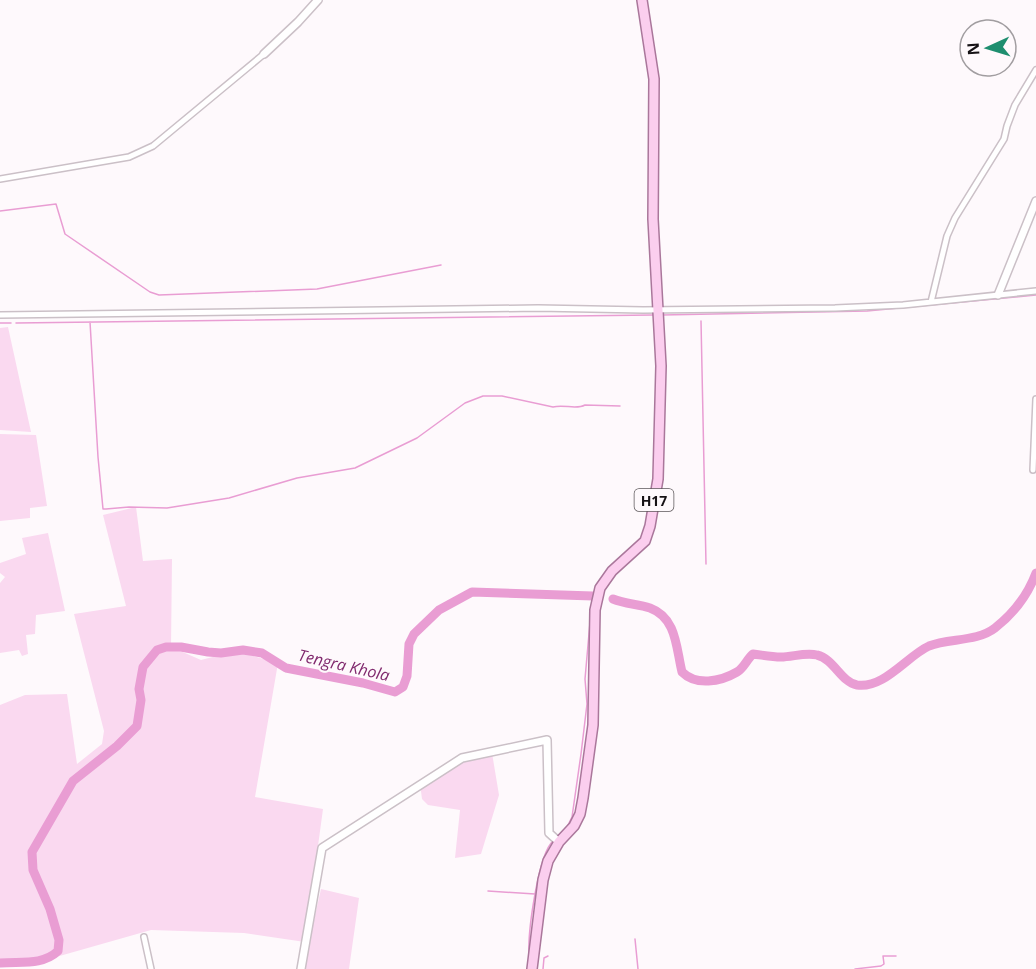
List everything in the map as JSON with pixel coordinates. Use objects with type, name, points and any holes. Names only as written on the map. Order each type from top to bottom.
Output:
[{"type":"main road","name":"H17","points":[[532,969],[543,880],[548,861],[559,842],[574,826],[580,814],[583,798],[593,725],[596,610],[600,588],[612,571],[641,546],[650,526],[658,479],[661,366],[653,219],[654,79],[642,0]]},
{"type":"street","points":[[0,179],[129,157],[153,146],[264,54],[318,0]]},
{"type":"street","points":[[931,302],[947,236],[955,218],[1004,139],[1015,105],[1036,70]]},
{"type":"street","points":[[998,296],[1036,201]]},
{"type":"street","points":[[0,315],[538,308],[812,309],[903,305],[1036,291]]},
{"type":"street","points":[[1034,470],[1036,399]]},
{"type":"street","points":[[301,969],[322,848],[462,758],[547,740],[549,833],[559,842]]},
{"type":"street","points":[[144,937],[151,969]]},
{"type":"shaded area","points":[[8,327],[31,432],[0,430],[0,328]]},
{"type":"shaded area","points":[[0,434],[36,435],[47,506],[30,508],[30,518],[0,521]]},
{"type":"shaded area","points":[[136,507],[143,561],[172,559],[171,647],[201,660],[236,651],[278,663],[255,797],[323,809],[305,942],[244,933],[151,930],[42,961],[0,963],[0,705],[25,695],[67,694],[77,764],[102,744],[104,731],[74,614],[126,606],[103,515]]},
{"type":"shaded area","points":[[48,533],[65,611],[36,615],[35,634],[26,635],[28,654],[22,656],[19,650],[0,653],[0,583],[5,577],[0,573],[0,563],[26,554],[22,538]]},
{"type":"shaded area","points":[[492,753],[499,795],[481,854],[455,858],[460,810],[428,805],[422,799],[420,784],[462,758]]},
{"type":"shaded area","points":[[321,889],[359,898],[349,969],[303,969]]},
{"type":"waterway","points":[[0,211],[56,204],[65,234],[150,292],[159,295],[317,289],[441,265]]},
{"type":"waterway","points":[[662,315],[867,311],[1036,295]]},
{"type":"waterway","points":[[16,323],[653,315]]},
{"type":"waterway","points":[[701,321],[706,564]]},
{"type":"waterway","points":[[90,322],[103,509],[167,508],[229,498],[297,478],[355,468],[417,438],[465,403],[483,396],[502,396],[553,407],[620,406]]},
{"type":"waterway","points":[[0,323],[11,323]]},
{"type":"waterway","points":[[613,599],[650,608],[666,619],[674,635],[682,672],[694,679],[708,681],[730,675],[739,670],[753,654],[781,657],[808,654],[823,657],[851,683],[867,685],[886,677],[929,646],[980,636],[995,628],[1019,603],[1036,573]]},
{"type":"waterway","name":"Tengra Khola","points":[[0,963],[38,961],[58,951],[59,940],[50,909],[33,870],[32,852],[73,781],[117,746],[137,726],[143,667],[157,650],[166,647],[181,647],[221,653],[243,650],[262,653],[286,668],[363,683],[395,692],[403,687],[407,676],[409,644],[414,634],[439,610],[472,592],[593,596]]},
{"type":"waterway","points":[[592,604],[593,596]]},
{"type":"waterway","points":[[566,829],[572,817],[587,704],[585,679],[591,611]]},
{"type":"waterway","points":[[529,953],[532,912],[539,877],[543,861],[553,841]]},
{"type":"waterway","points":[[488,891],[535,894]]},
{"type":"waterway","points":[[635,939],[638,969]]},
{"type":"waterway","points":[[543,969],[544,958],[548,956]]},
{"type":"waterway","points":[[855,969],[881,966],[884,964],[883,956],[896,956]]}]
